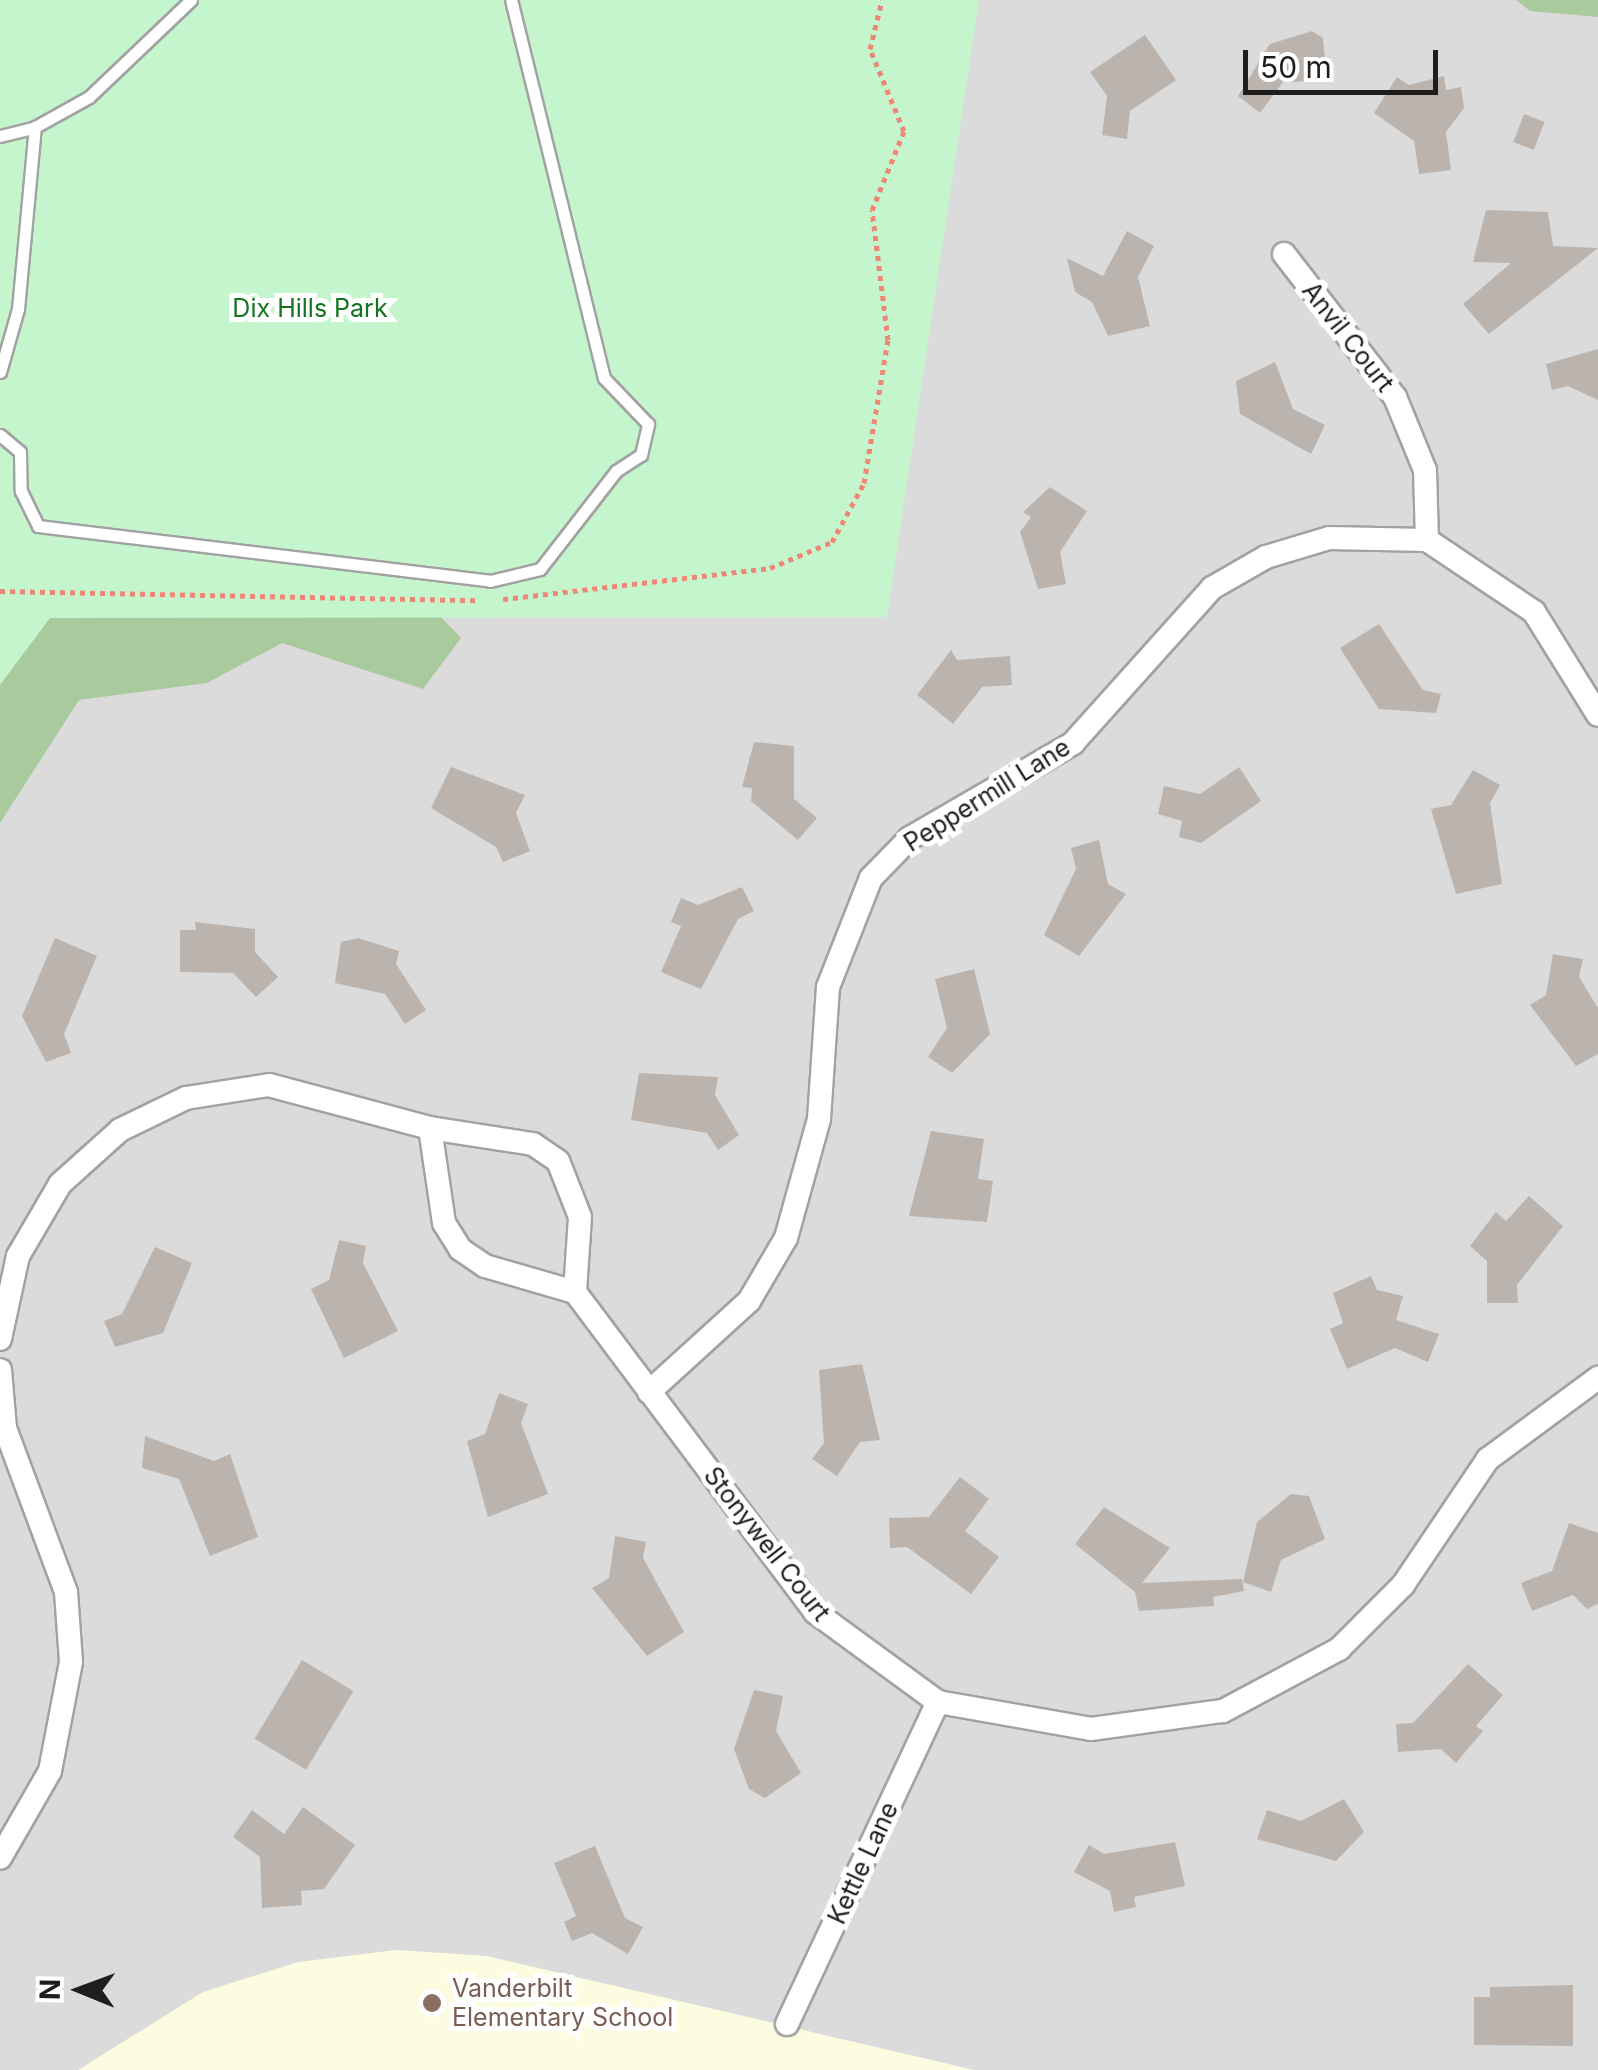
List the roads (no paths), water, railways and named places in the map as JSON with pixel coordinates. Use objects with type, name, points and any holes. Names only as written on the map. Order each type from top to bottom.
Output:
[{"type":"street","name":"Anvil Court","points":[[1284,254],[1395,397],[1426,470],[1427,540]]},
{"type":"street","name":"Peppermill Lane","points":[[648,1392],[748,1301],[786,1238],[820,1120],[828,987],[871,878],[910,838],[1073,743],[1212,588],[1266,557],[1329,538],[1427,540]]},
{"type":"street","points":[[1427,540],[1534,612],[1598,715]]},
{"type":"street","points":[[0,1339],[18,1256],[60,1184],[120,1130],[186,1098],[270,1085],[430,1128],[533,1144],[558,1162],[580,1216],[575,1292],[485,1266],[460,1248],[444,1223],[430,1128]]},
{"type":"street","name":"Stonywell Court","points":[[575,1292],[815,1612],[938,1702],[1091,1730],[1223,1712],[1281,1686],[1339,1649],[1403,1585],[1488,1459],[1598,1378]]},
{"type":"street","points":[[0,1370],[5,1428],[66,1592],[71,1662],[50,1771],[0,1858]]},
{"type":"street","name":"Kettle Lane","points":[[787,2024],[938,1702]]},
{"type":"lane","points":[[0,136],[34,127],[88,97],[191,0]]},
{"type":"lane","points":[[0,435],[20,452],[21,491],[38,526],[490,581],[540,569],[616,471],[641,455],[648,424],[604,378],[511,0]]},
{"type":"lane","points":[[0,372],[18,309],[34,127]]},
{"type":"place","name":"Vanderbilt Elementary School","points":[[432,2003]]},
{"type":"park label","name":"Dix Hills Park","points":[[310,308]]}]
